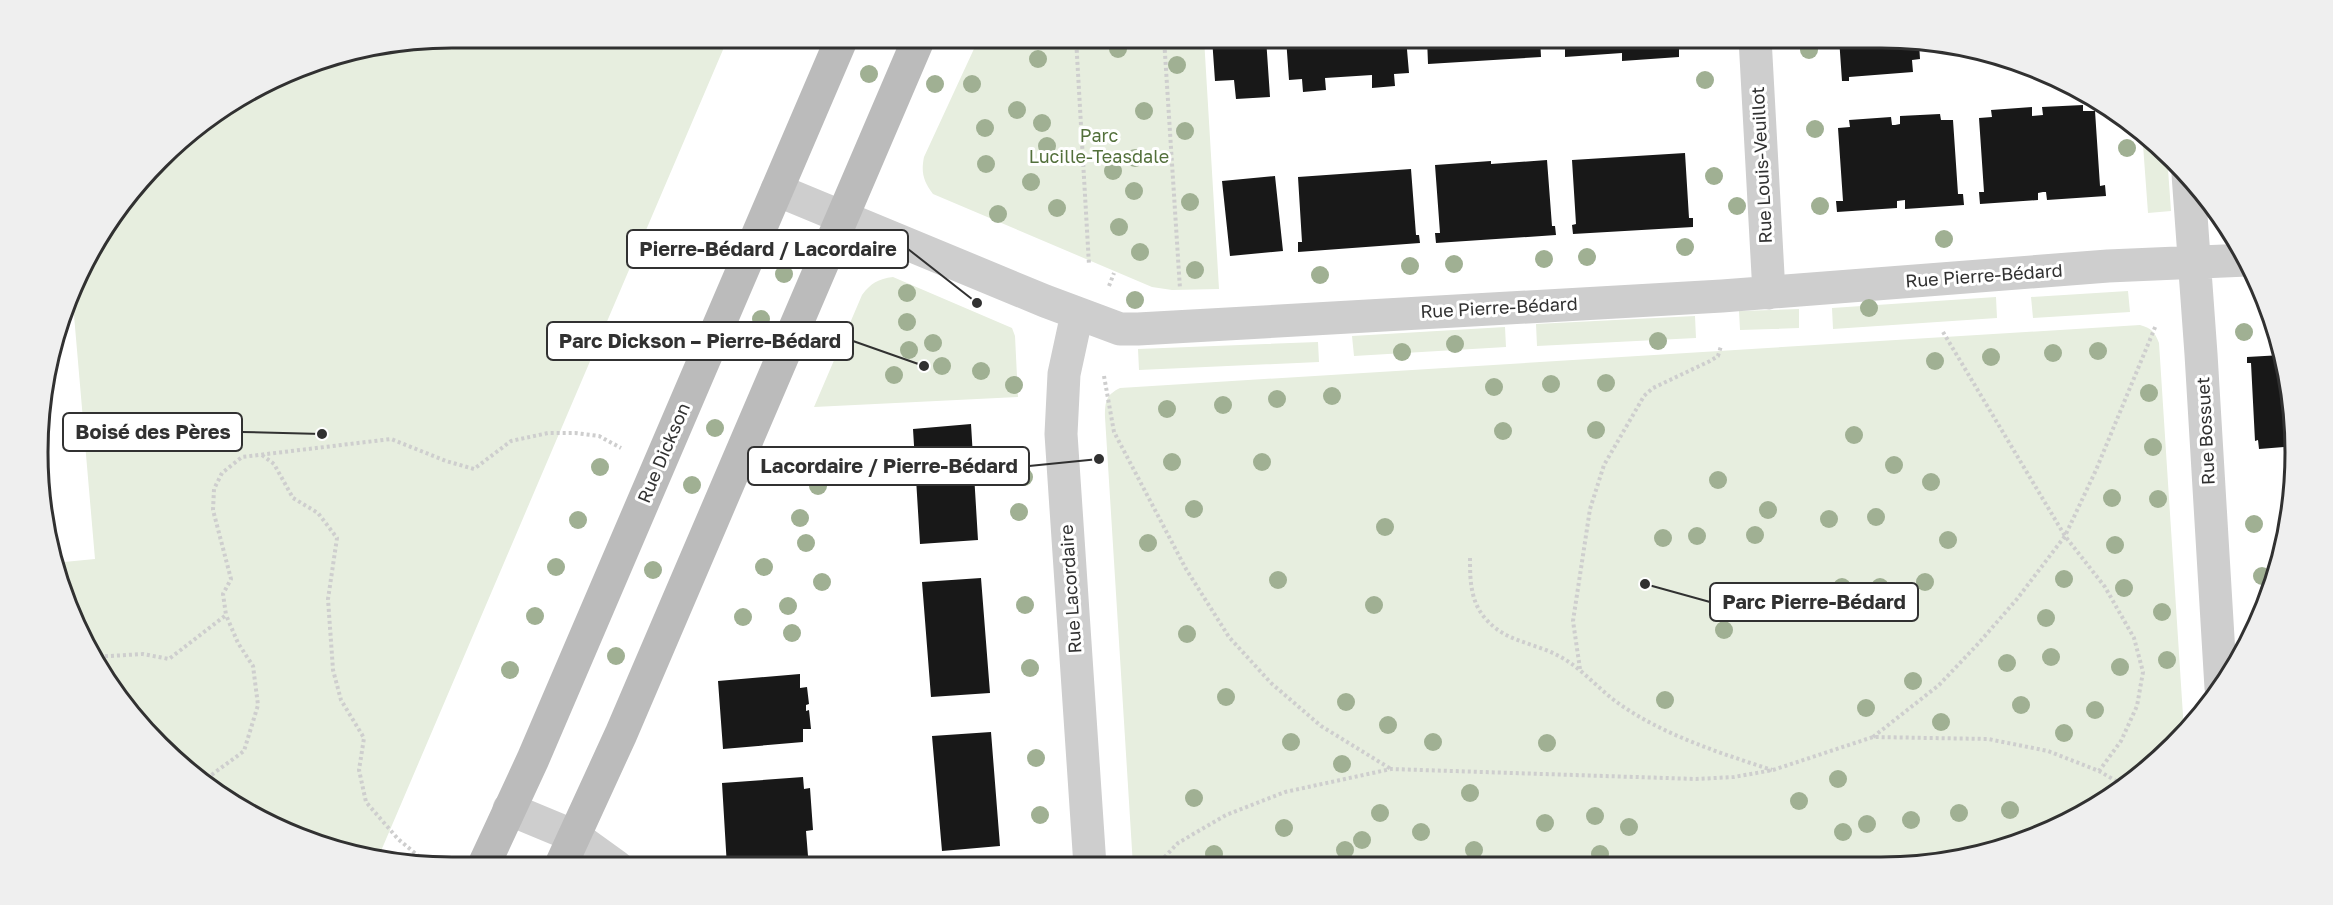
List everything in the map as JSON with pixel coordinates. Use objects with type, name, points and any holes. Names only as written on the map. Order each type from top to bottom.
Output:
[{"type":"main road","name":"Rue Dickson","points":[[487,857],[533,759],[838,48]]},
{"type":"main road","points":[[565,857],[621,734],[915,48]]},
{"type":"street","name":"Rue Louis-Veuillot","points":[[1756,48],[1769,292]]},
{"type":"street","name":"Rue Pierre-Bédard","points":[[777,190],[1077,314],[1120,329],[1769,292],[2193,261],[2236,260]]},
{"type":"street","name":"Rue Bossuet","points":[[2189,191],[2220,672]]},
{"type":"street","name":"Rue Lacordaire","points":[[1077,314],[1064,374],[1061,434],[1089,857]]},
{"type":"street","points":[[509,809],[574,836],[603,857]]},
{"type":"path","points":[[1077,48],[1089,265]]},
{"type":"path","points":[[1165,48],[1181,295]]},
{"type":"path","points":[[1873,737],[1939,685],[2017,599],[2065,536],[2096,470],[2156,325]]},
{"type":"path","points":[[1943,332],[2065,536],[2105,588],[2134,638],[2144,672],[2138,706],[2121,741],[2099,771]]},
{"type":"path","points":[[1580,670],[1573,621],[1590,509],[1604,465],[1644,396],[1653,388],[1718,356],[1722,346]]},
{"type":"path","points":[[1105,390],[1114,432],[1186,569],[1228,637],[1271,683],[1321,726],[1391,769]]},
{"type":"path","points":[[210,776],[244,751],[258,705],[253,666],[238,643],[226,615],[223,594],[231,579],[213,510],[214,489],[222,473],[242,457],[391,439],[446,461],[474,468],[511,441],[548,433],[599,436],[621,448]]},
{"type":"path","points":[[261,455],[274,464],[293,498],[318,513],[337,538],[328,599],[333,670],[341,700],[364,738],[359,770],[366,802],[398,839],[418,855]]},
{"type":"path","points":[[1470,558],[1470,586],[1484,617],[1500,632],[1529,646],[1556,654],[1580,670],[1618,703],[1678,736],[1715,752],[1773,770]]},
{"type":"path","points":[[103,656],[143,654],[169,659],[226,615]]},
{"type":"path","points":[[1165,857],[1178,843],[1226,815],[1285,792],[1391,769],[1696,779],[1734,777],[1773,770],[1873,737],[1988,739],[2048,751],[2099,771],[2116,781]]},
{"type":"green space","points":[[452,48],[724,48],[381,850],[322,836],[250,803],[206,773],[166,739],[132,699],[102,655],[69,583],[64,562],[95,559],[74,311],[102,250],[116,228],[148,186],[186,148],[250,102],[298,79],[322,69],[400,51]]},
{"type":"green space","name":"Parc Lucille-Teasdale","points":[[974,48],[1205,48],[1219,289],[1172,290],[1152,287],[933,194],[924,176],[924,157]]},
{"type":"green space","points":[[2143,145],[2168,167],[2171,211],[2148,213]]},
{"type":"green space","points":[[893,277],[1012,328],[1015,336],[1018,397],[814,407],[862,295],[875,282]]},
{"type":"green space","points":[[2128,291],[2130,312],[2033,318],[2031,297]]},
{"type":"green space","points":[[1996,297],[1997,318],[1833,329],[1832,308]]},
{"type":"green space","points":[[1799,309],[1799,328],[1740,330],[1739,311]]},
{"type":"green space","points":[[1695,316],[1696,338],[1537,346],[1536,324]]},
{"type":"green space","points":[[2140,325],[2152,331],[2159,343],[2183,721],[2147,757],[2083,803],[2011,836],[1933,854],[1880,857],[1132,857],[1105,417],[1107,399],[1120,388]]},
{"type":"green space","points":[[1505,327],[1506,347],[1354,356],[1352,336]]},
{"type":"green space","points":[[1318,342],[1319,362],[1139,370],[1138,349]]},
{"type":"building","points":[[1213,48],[1267,48],[1270,97],[1236,99],[1234,80],[1215,81]]},
{"type":"building","points":[[1287,48],[1407,48],[1409,73],[1394,74],[1395,86],[1372,88],[1372,75],[1325,78],[1326,90],[1303,92],[1302,79],[1289,80]]},
{"type":"building","points":[[1427,48],[1541,48],[1541,57],[1428,64]]},
{"type":"building","points":[[1565,48],[1679,48],[1679,57],[1622,61],[1622,53],[1565,57]]},
{"type":"building","points":[[1840,48],[1919,50],[1920,59],[1912,60],[1913,72],[1849,77],[1849,81],[1842,81]]},
{"type":"building","points":[[2083,105],[2083,111],[2095,111],[2100,186],[2105,185],[2106,196],[2047,200],[2046,192],[2043,192],[2038,193],[2038,200],[1980,204],[1979,192],[1984,192],[1979,118],[1992,117],[1991,110],[2032,107],[2032,116],[2043,115],[2042,107]]},
{"type":"building","points":[[1940,114],[1941,120],[1953,120],[1958,194],[1963,194],[1964,205],[1905,209],[1905,200],[1897,201],[1897,208],[1837,212],[1836,201],[1843,201],[1838,128],[1850,127],[1849,120],[1891,117],[1892,125],[1895,125],[1900,124],[1900,116]]},
{"type":"building","points":[[1685,153],[1689,218],[1693,218],[1693,227],[1573,234],[1572,225],[1576,224],[1572,160]]},
{"type":"building","points":[[1547,160],[1552,226],[1555,226],[1556,235],[1436,243],[1435,233],[1440,233],[1435,165]]},
{"type":"building","points":[[1411,169],[1416,235],[1419,235],[1420,243],[1298,252],[1298,242],[1302,242],[1298,177]]},
{"type":"building","points":[[1275,176],[1283,251],[1230,256],[1222,181]]},
{"type":"building","points":[[2273,356],[2282,400],[2284,447],[2259,449],[2258,440],[2255,441],[2251,363],[2247,363],[2247,357]]},
{"type":"building","points":[[971,424],[978,540],[920,544],[913,429]]},
{"type":"building","points":[[981,578],[990,693],[931,697],[922,582]]},
{"type":"building","points":[[800,674],[800,688],[807,687],[809,704],[806,705],[806,711],[809,710],[811,729],[803,729],[803,742],[723,749],[718,681]]},
{"type":"building","points":[[991,732],[1000,846],[942,851],[932,736]]},
{"type":"building","points":[[803,777],[804,789],[810,788],[813,830],[806,831],[808,856],[815,857],[726,857],[722,783]]},
{"type":"place","name":"Pierre-Bédard / Lacordaire","points":[[977,303]]},
{"type":"place","name":"Parc Dickson – Pierre-Bédard","points":[[924,366]]},
{"type":"place","name":"Boisé des Pères","points":[[322,434]]},
{"type":"place","name":"Lacordaire / Pierre-Bédard","points":[[1099,459]]},
{"type":"place","name":"Parc Pierre-Bédard","points":[[1645,584]]}]
